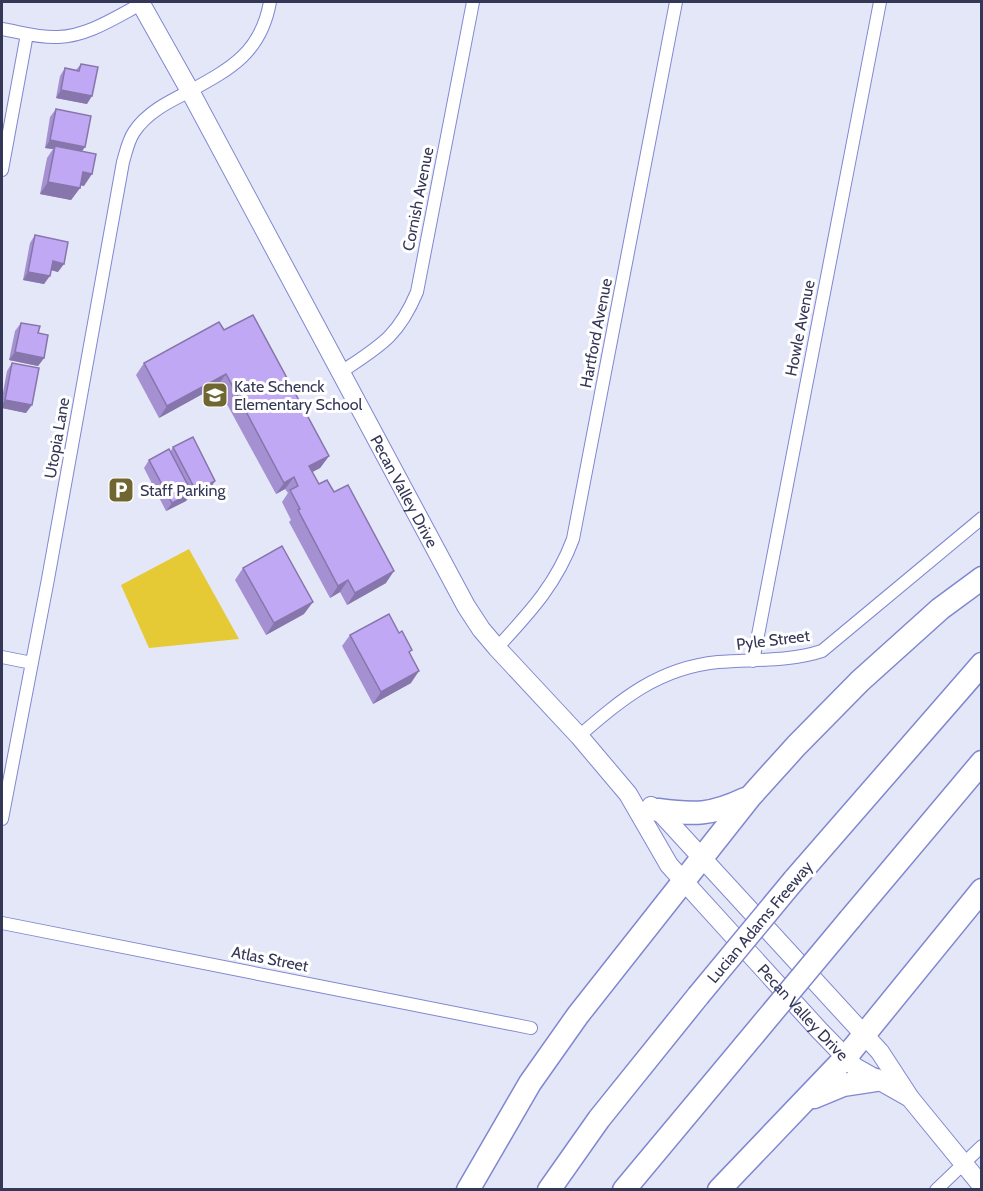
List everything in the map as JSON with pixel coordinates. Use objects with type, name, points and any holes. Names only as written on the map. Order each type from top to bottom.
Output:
[{"type":"highway","points":[[468,1190],[537,1073],[604,981],[750,797],[860,681],[940,609],[981,578]]},
{"type":"highway","name":"Lucian Adams Freeway","points":[[549,1190],[599,1119],[698,996],[794,880],[981,664]]},
{"type":"highway","points":[[624,1190],[981,762]]},
{"type":"highway","points":[[658,810],[708,813],[723,810],[750,797]]},
{"type":"highway","points":[[718,1190],[846,1057],[981,890]]},
{"type":"highway","points":[[804,1101],[843,1085],[876,1080]]},
{"type":"main road","name":"Pecan Valley Drive","points":[[141,3],[466,606],[481,629],[579,736],[628,794],[664,861],[855,1067],[910,1098]]},
{"type":"main road","name":"Pecan Valley Drive","points":[[628,794],[658,810],[865,1035],[880,1052],[910,1098],[981,1186]]},
{"type":"street","name":"Utopia Lane","points":[[2,819],[123,162],[134,131],[144,120],[167,101],[190,91],[238,61],[249,50],[261,34],[270,2]]},
{"type":"street","name":"Cornish Avenue","points":[[341,372],[388,339],[403,322],[417,292],[473,2]]},
{"type":"street","name":"Hartford Avenue","points":[[496,648],[548,590],[573,539],[676,2]]},
{"type":"street","name":"Howle Avenue","points":[[753,661],[880,2]]},
{"type":"street","points":[[2,29],[27,34],[69,36],[99,26],[141,3]]},
{"type":"street","points":[[2,170],[27,34]]},
{"type":"street","name":"Pyle Street","points":[[579,736],[620,700],[637,689],[695,665],[800,657],[822,651],[981,518]]},
{"type":"street","points":[[2,657],[32,663]]},
{"type":"street","name":"Atlas Street","points":[[2,923],[531,1028]]},
{"type":"street","points":[[936,1190],[981,1146]]},
{"type":"shaded area","points":[[189,549],[239,639],[149,648],[121,585]]},
{"type":"building","points":[[81,64],[98,67],[92,96],[61,90],[65,68],[79,71]]},
{"type":"building","points":[[56,109],[91,116],[85,147],[50,140]]},
{"type":"building","points":[[55,146],[96,154],[92,174],[83,172],[80,188],[48,182]]},
{"type":"building","points":[[35,235],[68,242],[64,264],[53,261],[50,276],[28,272]]},
{"type":"building","points":[[253,315],[329,456],[309,466],[319,484],[327,480],[334,492],[348,485],[394,571],[355,593],[348,580],[338,586],[298,510],[300,509],[290,490],[298,486],[294,477],[284,483],[226,374],[167,406],[144,363],[219,322],[224,330]]},
{"type":"building","points":[[21,323],[40,326],[38,333],[48,335],[44,358],[15,352]]},
{"type":"building","points":[[12,363],[39,368],[32,405],[5,400]]},
{"type":"building","points":[[193,437],[215,481],[196,491],[173,447]]},
{"type":"building","points":[[169,449],[192,493],[172,503],[149,460]]},
{"type":"building","points":[[282,546],[313,602],[274,623],[243,568]]},
{"type":"building","points":[[389,614],[399,633],[402,631],[412,650],[409,652],[419,671],[381,692],[350,635]]},
{"type":"place","name":"Kate Schenck Elementary School","points":[[215,395]]},
{"type":"place","name":"Staff Parking","points":[[121,490]]}]
